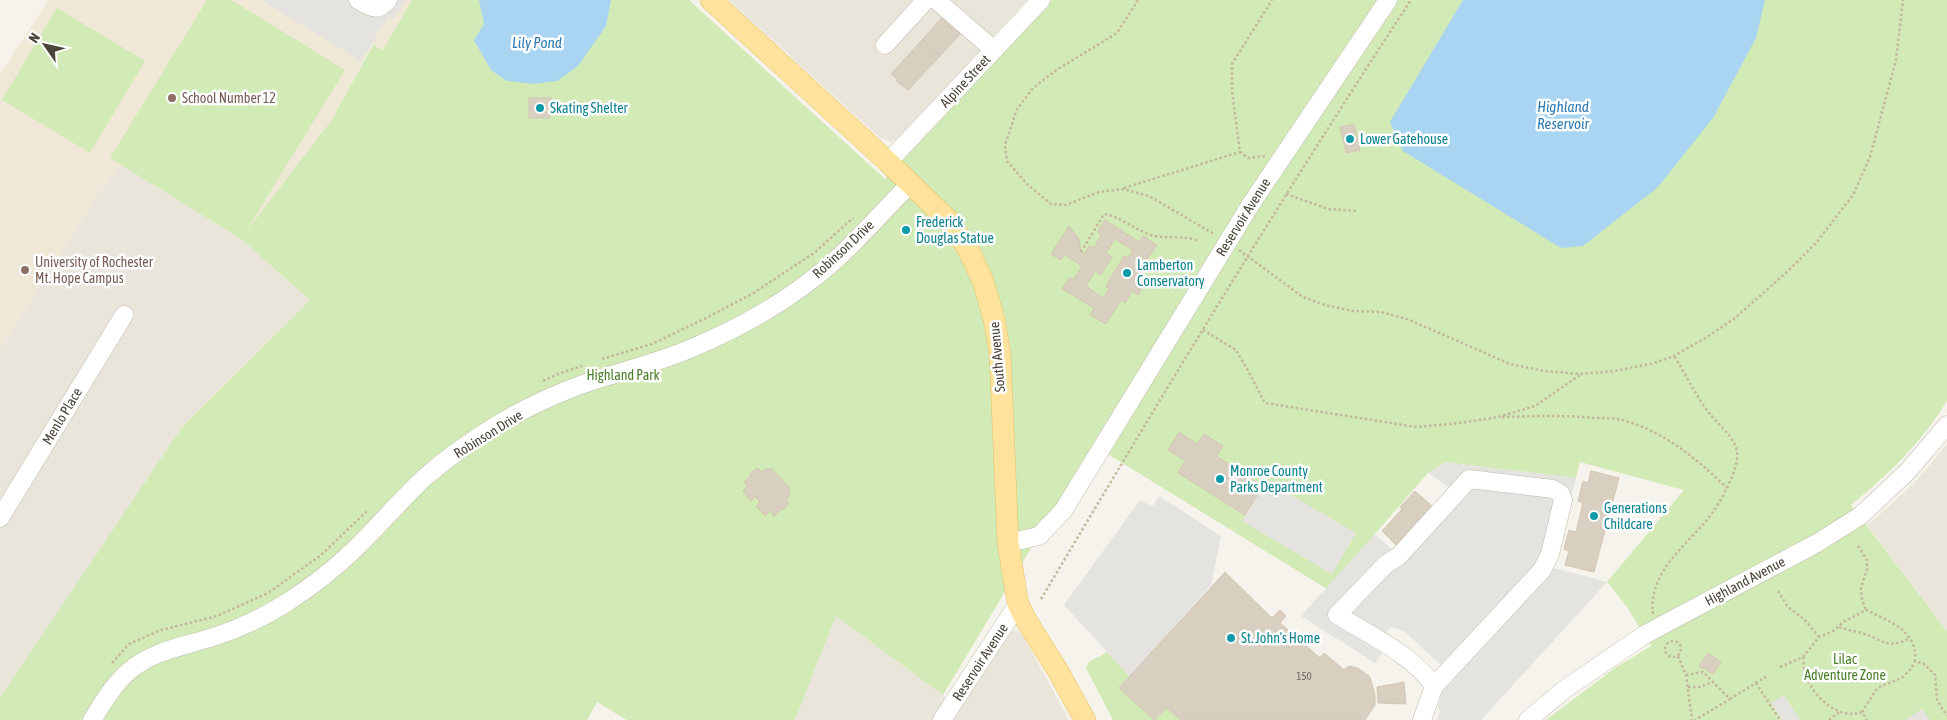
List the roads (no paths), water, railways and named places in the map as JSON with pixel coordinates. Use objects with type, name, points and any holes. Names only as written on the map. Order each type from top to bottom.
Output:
[{"type":"main road","name":"South Avenue","points":[[711,0],[888,162],[948,220],[968,249],[983,281],[994,319],[1000,352],[1008,543],[1018,604],[1058,670],[1085,720]]},
{"type":"street","points":[[358,0],[373,9],[379,8],[388,0]]},
{"type":"street","points":[[885,45],[926,0]]},
{"type":"street","points":[[936,0],[994,50]]},
{"type":"street","name":"Alpine Street","points":[[888,162],[1041,0]]},
{"type":"street","name":"Reservoir Avenue","points":[[1008,543],[1039,536],[1063,511],[1251,204],[1388,0]]},
{"type":"street","name":"Robinson Drive","points":[[92,720],[112,689],[138,663],[152,655],[212,638],[243,626],[302,593],[344,560],[425,478],[457,451],[500,423],[589,382],[656,362],[692,348],[757,316],[815,277],[910,184]]},
{"type":"street","name":"Menlo Place","points":[[0,518],[124,315]]},
{"type":"street","name":"Highland Avenue","points":[[1528,720],[1565,689],[1644,635],[1817,543],[1860,516],[1907,472],[1947,425]]},
{"type":"street","points":[[1422,720],[1434,686],[1542,570],[1550,554],[1563,500],[1560,493],[1553,490],[1469,479],[1399,556],[1386,564],[1337,615],[1386,645],[1417,667],[1434,686]]},
{"type":"street","name":"Reservoir Avenue","points":[[942,720],[1018,604]]},
{"type":"water","name":"Lily Pond","points":[[479,0],[611,0],[606,26],[578,66],[557,81],[533,84],[507,81],[491,70],[474,40],[484,24]]},
{"type":"water","name":"Highland Reservoir","points":[[1463,0],[1765,0],[1756,38],[1713,118],[1658,187],[1583,246],[1561,248],[1403,151],[1390,122]]},
{"type":"place","name":"School Number 12","points":[[172,98]]},
{"type":"place","name":"Skating Shelter","points":[[540,108]]},
{"type":"place","name":"Lower Gatehouse","points":[[1350,139]]},
{"type":"place","name":"Frederick Douglas Statue","points":[[906,230]]},
{"type":"place","name":"University of Rochester Mt. Hope Campus","points":[[25,270]]},
{"type":"place","name":"Lamberton Conservatory","points":[[1127,273]]},
{"type":"place","name":"Monroe County Parks Department","points":[[1220,479]]},
{"type":"place","name":"Generations Childcare","points":[[1594,516]]},
{"type":"place","name":"St. John's Home","points":[[1231,638]]},
{"type":"park label","name":"Highland Park","points":[[623,375]]},
{"type":"park label","name":"Lilac Adventure Zone","points":[[1845,668]]}]
